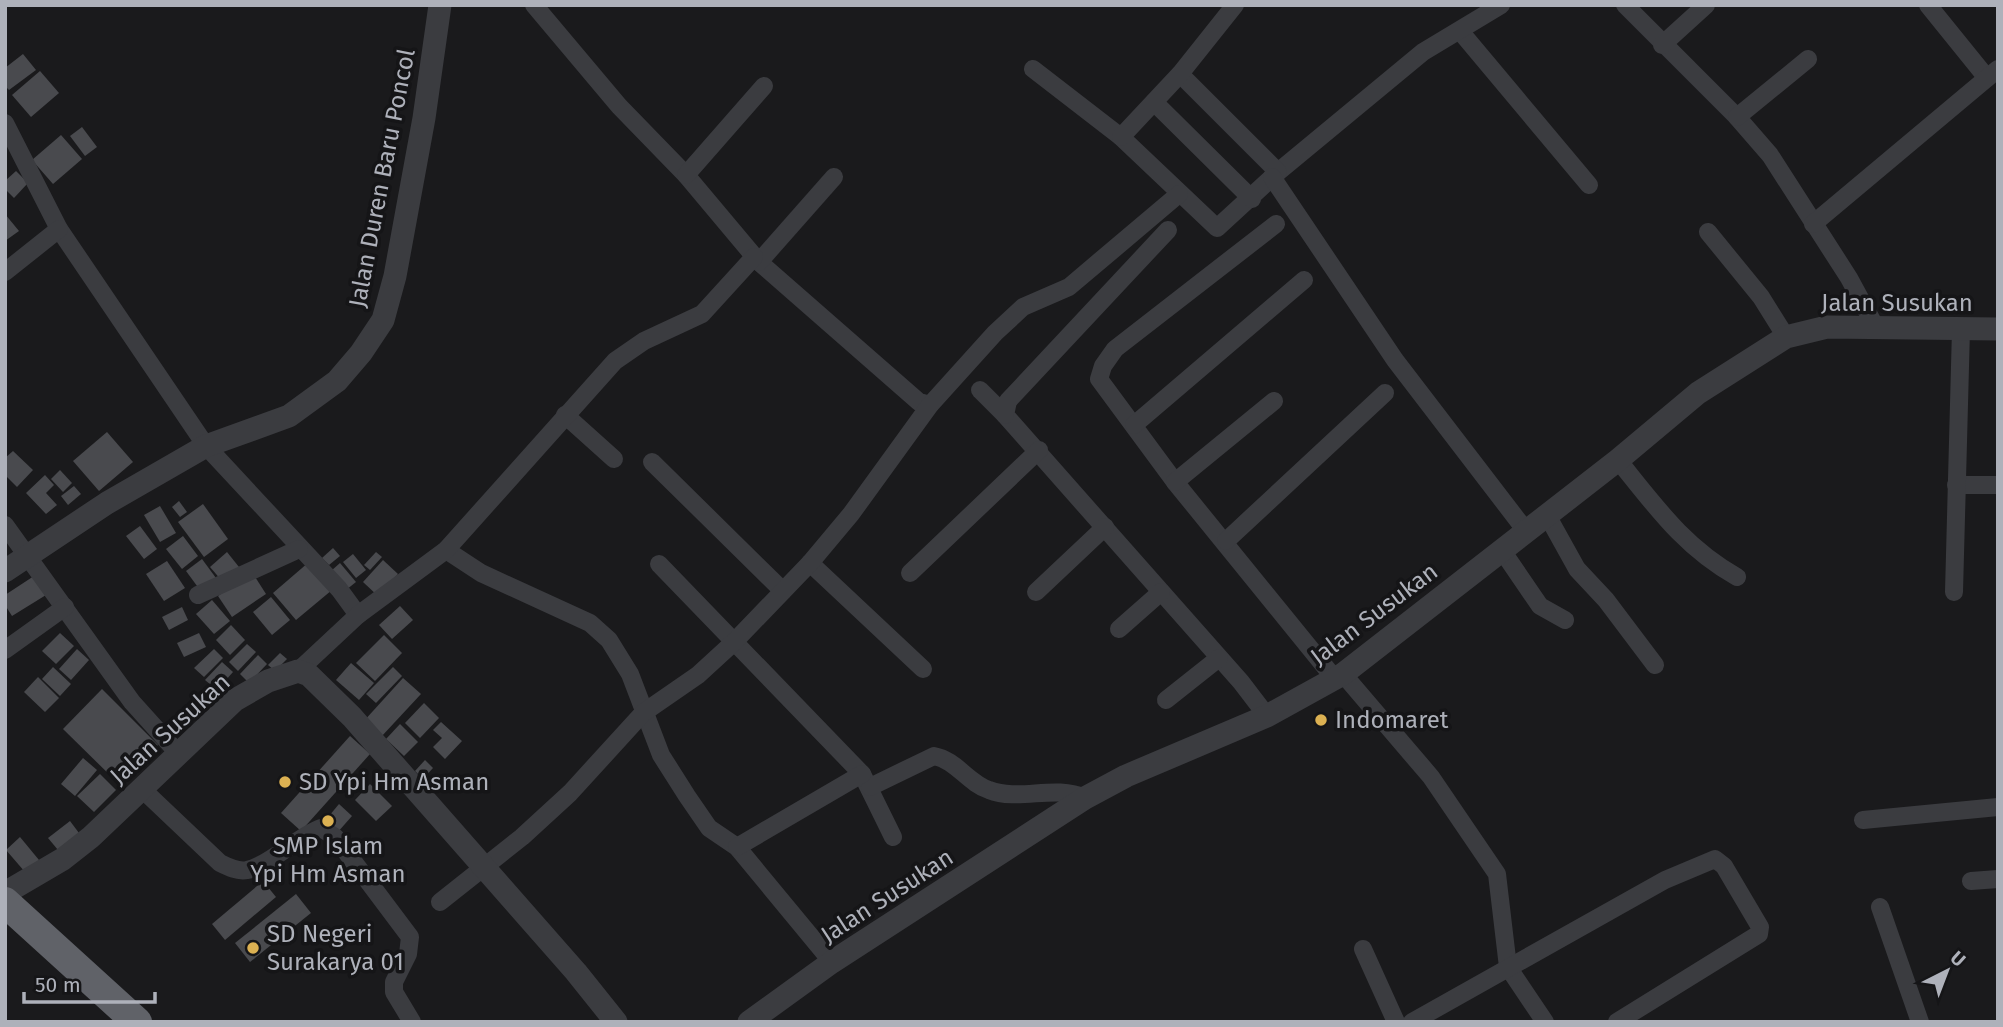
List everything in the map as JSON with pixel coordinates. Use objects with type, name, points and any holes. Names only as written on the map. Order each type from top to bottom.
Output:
[{"type":"highway","points":[[5,902],[137,1022]]},
{"type":"street","name":"Jalan Duren Baru Poncol","points":[[5,571],[107,503],[206,446],[289,416],[337,381],[383,320],[406,220],[440,5]]},
{"type":"street","points":[[534,5],[619,106],[686,175],[757,260],[908,393],[930,405]]},
{"type":"street","points":[[1121,137],[1180,74],[1235,5]]},
{"type":"street","points":[[1033,69],[1121,137],[1217,229],[1252,199],[1275,174],[1423,52],[1501,5]]},
{"type":"street","points":[[1625,5],[1737,117],[1770,155],[1875,326]]},
{"type":"street","points":[[1662,44],[1706,5]]},
{"type":"street","points":[[1814,224],[1992,73],[1928,5]]},
{"type":"street","points":[[1460,31],[1589,185]]},
{"type":"street","points":[[1737,117],[1808,60]]},
{"type":"street","points":[[1180,74],[1275,174],[1395,360],[1526,531]]},
{"type":"street","points":[[686,175],[764,86]]},
{"type":"street","points":[[1154,102],[1252,199]]},
{"type":"street","points":[[5,123],[60,229],[206,446],[339,589],[358,615]]},
{"type":"street","points":[[613,1021],[484,867],[352,717],[309,675],[298,671],[358,615],[446,550],[615,361],[644,341],[702,314],[757,260],[834,177]]},
{"type":"street","points":[[440,902],[570,793],[643,712],[698,675],[734,642],[810,563],[851,514],[930,405],[995,333],[1023,307],[1069,287],[1179,194]]},
{"type":"street","points":[[1276,224],[1115,349],[1103,366],[1099,379],[1175,482],[1339,676],[1431,777],[1497,874],[1508,967],[1545,1022]]},
{"type":"street","points":[[5,272],[60,229]]},
{"type":"street","points":[[1004,415],[1008,401],[1168,230]]},
{"type":"street","points":[[1708,232],[1761,297],[1786,337]]},
{"type":"street","points":[[1134,425],[1304,280]]},
{"type":"street","name":"Jalan Susukan","points":[[749,1022],[832,962],[1085,798],[1126,776],[1267,716],[1339,676],[1618,460],[1698,393],[1786,337],[1827,327],[1998,329]]},
{"type":"street","points":[[1954,592],[1961,329]]},
{"type":"street","points":[[981,390],[1039,450],[1267,716]]},
{"type":"street","points":[[1226,541],[1385,393]]},
{"type":"street","points":[[1175,482],[1274,401]]},
{"type":"street","points":[[565,415],[614,459]]},
{"type":"street","points":[[910,573],[1039,450]]},
{"type":"street","points":[[1618,460],[1676,533],[1707,560],[1738,577]]},
{"type":"street","points":[[652,462],[783,591]]},
{"type":"street","points":[[1956,485],[1998,485]]},
{"type":"street","points":[[1547,515],[1577,569],[1606,600],[1655,665]]},
{"type":"street","points":[[5,525],[132,702],[177,752]]},
{"type":"street","points":[[1036,592],[1105,527]]},
{"type":"street","points":[[198,595],[299,549]]},
{"type":"street","points":[[1501,549],[1540,606],[1565,620]]},
{"type":"street","points":[[446,550],[481,573],[590,624],[609,640],[630,674],[662,755],[709,828],[737,847],[832,962]]},
{"type":"street","points":[[810,563],[923,668]]},
{"type":"street","points":[[659,564],[866,781],[893,837]]},
{"type":"street","points":[[1119,629],[1161,592]]},
{"type":"street","points":[[5,650],[65,607]]},
{"type":"street","points":[[1166,699],[1219,658]]},
{"type":"street","name":"Jalan Susukan","points":[[5,893],[63,859],[91,837],[177,752],[235,700],[268,681],[298,671]]},
{"type":"street","points":[[737,847],[866,781],[934,756],[950,762],[988,790],[1010,793],[1064,790],[1085,798]]},
{"type":"street","points":[[142,788],[220,863],[232,869],[248,870],[306,834],[321,828],[335,837],[410,937],[408,954],[394,982],[394,992],[412,1022]]},
{"type":"street","points":[[1863,820],[1998,807]]},
{"type":"street","points":[[1412,1022],[1665,880],[1715,859],[1724,866],[1760,927],[1759,934],[1617,1022]]},
{"type":"street","points":[[1971,881],[1998,879]]},
{"type":"street","points":[[1880,907],[1920,1022]]},
{"type":"street","points":[[1363,949],[1396,1022]]},
{"type":"building","points":[[23,54],[36,70],[9,90],[5,86],[5,68]]},
{"type":"building","points":[[40,71],[59,93],[31,117],[12,95]]},
{"type":"building","points":[[82,127],[97,147],[85,156],[70,136]]},
{"type":"building","points":[[61,135],[82,159],[53,184],[32,160]]},
{"type":"building","points":[[16,171],[28,183],[14,198],[5,189],[5,181]]},
{"type":"building","points":[[5,214],[19,231],[5,241]]},
{"type":"building","points":[[107,432],[133,462],[99,491],[73,461]]},
{"type":"building","points":[[13,451],[33,470],[17,487],[5,475],[5,458]]},
{"type":"building","points":[[60,470],[72,483],[63,492],[51,479]]},
{"type":"building","points":[[45,475],[54,485],[46,493],[57,505],[46,514],[26,493]]},
{"type":"building","points":[[74,486],[81,494],[68,505],[61,496]]},
{"type":"building","points":[[179,501],[187,512],[180,517],[172,507]]},
{"type":"building","points":[[203,504],[228,539],[204,557],[178,522]]},
{"type":"building","points":[[160,506],[176,533],[160,542],[144,515]]},
{"type":"building","points":[[140,526],[157,549],[144,559],[126,536]]},
{"type":"building","points":[[183,536],[198,556],[182,569],[166,549]]},
{"type":"building","points":[[333,548],[340,556],[329,565],[322,558]]},
{"type":"building","points":[[227,552],[239,567],[222,581],[210,567]]},
{"type":"building","points":[[376,552],[382,557],[370,570],[364,565]]},
{"type":"building","points":[[353,554],[366,570],[356,578],[343,562]]},
{"type":"building","points":[[202,559],[216,578],[200,590],[186,571]]},
{"type":"building","points":[[383,560],[398,574],[378,596],[363,582]]},
{"type":"building","points":[[167,561],[185,588],[164,601],[146,574]]},
{"type":"building","points":[[309,562],[332,590],[296,620],[273,593]]},
{"type":"building","points":[[340,563],[356,582],[346,590],[331,571]]},
{"type":"building","points":[[252,572],[266,594],[232,617],[218,596]]},
{"type":"building","points":[[34,576],[46,595],[12,616],[5,605],[5,595]]},
{"type":"building","points":[[271,597],[290,620],[272,635],[253,612]]},
{"type":"building","points":[[212,600],[230,621],[214,634],[196,614]]},
{"type":"building","points":[[400,606],[413,620],[392,639],[379,625]]},
{"type":"building","points":[[182,607],[188,620],[169,630],[162,617]]},
{"type":"building","points":[[231,625],[245,640],[230,655],[216,640]]},
{"type":"building","points":[[60,633],[74,646],[56,664],[42,651]]},
{"type":"building","points":[[199,633],[206,647],[184,657],[177,643]]},
{"type":"building","points":[[384,635],[402,653],[375,681],[356,663]]},
{"type":"building","points":[[247,644],[256,652],[238,671],[229,662]]},
{"type":"building","points":[[77,649],[89,660],[71,680],[59,669]]},
{"type":"building","points":[[214,649],[223,658],[204,677],[194,668]]},
{"type":"building","points":[[280,653],[287,659],[275,671],[268,665]]},
{"type":"building","points":[[258,655],[267,664],[249,683],[240,674]]},
{"type":"building","points":[[222,662],[233,672],[217,690],[205,680]]},
{"type":"building","points":[[351,663],[374,683],[359,700],[336,680]]},
{"type":"building","points":[[53,667],[71,684],[60,696],[42,679]]},
{"type":"building","points":[[393,667],[402,676],[376,703],[366,694]]},
{"type":"building","points":[[38,677],[59,698],[45,712],[24,692]]},
{"type":"building","points":[[403,678],[421,694],[381,737],[363,722]]},
{"type":"building","points":[[102,689],[158,745],[119,784],[63,729]]},
{"type":"building","points":[[424,703],[439,718],[420,738],[405,723]]},
{"type":"building","points":[[441,722],[462,741],[445,759],[433,747],[442,738],[433,730]]},
{"type":"building","points":[[400,724],[418,742],[404,756],[386,739]]},
{"type":"building","points":[[350,736],[370,754],[301,831],[281,813]]},
{"type":"building","points":[[83,758],[97,770],[75,796],[61,784]]},
{"type":"building","points":[[425,760],[433,768],[423,779],[415,771]]},
{"type":"building","points":[[100,774],[116,790],[94,812],[77,796]]},
{"type":"building","points":[[370,784],[392,806],[376,821],[355,800]]},
{"type":"building","points":[[339,804],[352,816],[337,833],[324,822]]},
{"type":"building","points":[[70,821],[79,833],[58,850],[48,838]]},
{"type":"building","points":[[20,837],[39,860],[25,872],[6,850]]},
{"type":"building","points":[[263,881],[276,897],[225,940],[212,924]]},
{"type":"building","points":[[296,894],[311,913],[250,962],[235,943]]},
{"type":"place","name":"Indomaret","points":[[1321,720]]},
{"type":"place","name":"SD Ypi Hm Asman","points":[[285,782]]},
{"type":"place","name":"SMP Islam Ypi Hm Asman","points":[[328,821]]},
{"type":"place","name":"SD Negeri Surakarya 01","points":[[253,948]]}]
